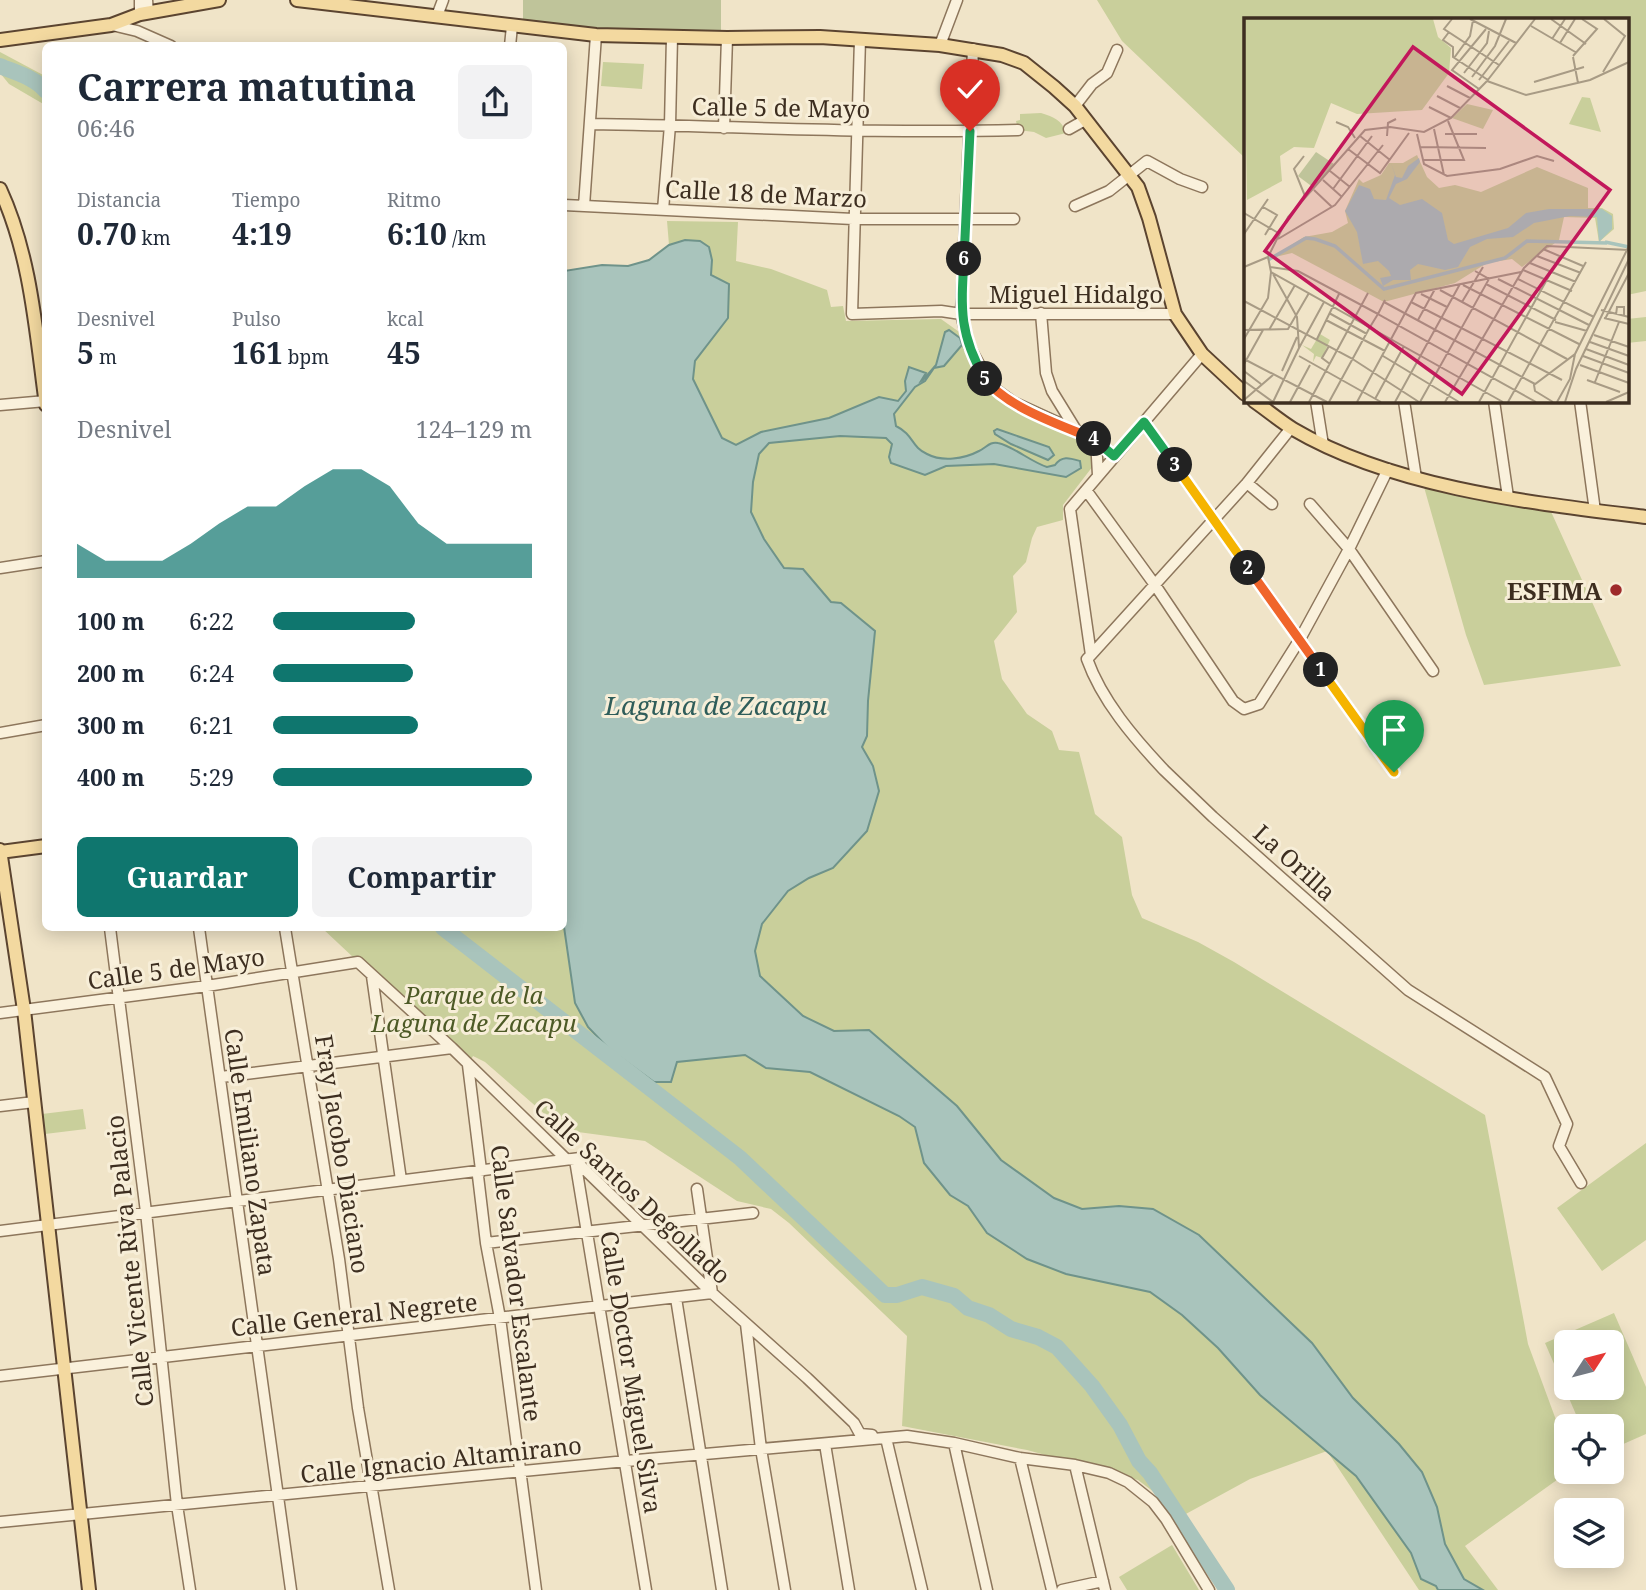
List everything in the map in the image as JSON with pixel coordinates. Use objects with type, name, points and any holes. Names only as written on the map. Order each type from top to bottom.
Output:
[{"type":"main road","points":[[1,40],[111,25],[145,9],[219,0]]},
{"type":"main road","points":[[301,0],[596,35],[860,38],[973,49],[1024,63],[1074,106],[1138,187],[1175,314],[1202,354],[1244,393]]},
{"type":"main road","points":[[0,189],[14,219],[23,255],[42,379]]},
{"type":"main road","points":[[1255,402],[1291,428],[1323,445],[1388,470],[1468,491],[1646,517]]},
{"type":"main road","points":[[42,846],[0,851],[24,1010],[89,1590]]},
{"type":"street","points":[[140,0],[145,9]]},
{"type":"street","points":[[437,16],[443,0]]},
{"type":"street","points":[[940,45],[957,0]]},
{"type":"street","points":[[111,25],[147,42]]},
{"type":"street","points":[[111,25],[138,31],[162,42]]},
{"type":"street","points":[[510,42],[512,26]]},
{"type":"street","points":[[584,206],[596,35]]},
{"type":"street","points":[[663,210],[670,125],[672,37]]},
{"type":"street","points":[[724,128],[727,38]]},
{"type":"street","points":[[853,219],[860,38]]},
{"type":"street","points":[[973,49],[961,314],[968,346],[991,386],[1013,402],[1096,440],[1114,456]]},
{"type":"street","points":[[1074,106],[1092,84],[1107,72],[1116,50]]},
{"type":"street","points":[[1069,130],[1085,120]]},
{"type":"street","name":"Calle 5 de Mayo","points":[[591,124],[724,128],[1018,130]]},
{"type":"street","points":[[1075,206],[1109,191],[1147,161],[1180,179],[1202,187]]},
{"type":"street","name":"Calle 18 de Marzo","points":[[567,205],[853,219],[1014,219]]},
{"type":"street","name":"Miguel Hidalgo","points":[[853,219],[852,314],[941,311],[961,314],[1175,314]]},
{"type":"street","points":[[1041,313],[1046,373],[1052,391],[1076,431]]},
{"type":"street","points":[[1202,354],[1086,490],[1155,585],[1233,701],[1244,709],[1259,704],[1300,639],[1388,470]]},
{"type":"street","points":[[0,405],[42,402]]},
{"type":"street","points":[[1316,402],[1323,445]]},
{"type":"street","points":[[1404,402],[1416,478]]},
{"type":"street","points":[[1494,402],[1507,498]]},
{"type":"street","points":[[1580,402],[1595,511]]},
{"type":"street","points":[[1144,422],[1394,772]]},
{"type":"street","points":[[1091,655],[1247,483],[1291,428]]},
{"type":"street","points":[[1096,440],[1098,475]]},
{"type":"street","points":[[1247,483],[1272,504]]},
{"type":"street","name":"La Orilla","points":[[1086,490],[1070,509],[1091,655],[1087,659],[1094,679],[1141,746],[1213,817],[1408,990],[1545,1077],[1566,1124],[1559,1146],[1581,1183]]},
{"type":"street","points":[[1310,504],[1349,549],[1433,671]]},
{"type":"street","points":[[0,568],[42,562]]},
{"type":"street","points":[[0,733],[42,726]]},
{"type":"street","name":"Calle Vicente Riva Palacio","points":[[110,931],[146,1212],[177,1505],[190,1590]]},
{"type":"street","name":"Calle Emiliano Zapata","points":[[199,931],[291,1590]]},
{"type":"street","name":"Fray Jacobo Diaciano","points":[[285,931],[350,1336],[358,1408],[389,1590]]},
{"type":"street","name":"Calle 5 de Mayo","points":[[0,1013],[292,974],[358,962]]},
{"type":"street","name":"Calle Santos Degollado","points":[[358,962],[643,1225],[712,1293],[807,1378],[854,1423],[856,1437]]},
{"type":"street","points":[[372,976],[401,1180]]},
{"type":"street","points":[[221,1077],[452,1048]]},
{"type":"street","name":"Calle Salvador Escalante","points":[[468,1065],[481,1170],[478,1176],[486,1243],[500,1318],[536,1590]]},
{"type":"street","points":[[0,1107],[34,1102]]},
{"type":"street","points":[[0,1231],[587,1157]]},
{"type":"street","name":"Calle Doctor Miguel Silva","points":[[570,1159],[587,1230],[646,1590]]},
{"type":"street","points":[[696,1189],[712,1293]]},
{"type":"street","points":[[486,1243],[753,1213]]},
{"type":"street","name":"Calle General Negrete","points":[[0,1376],[712,1293]]},
{"type":"street","points":[[676,1298],[723,1590]]},
{"type":"street","points":[[746,1324],[761,1450],[785,1590]]},
{"type":"street","name":"Calle Ignacio Altamirano","points":[[0,1522],[825,1444],[856,1437],[907,1436],[954,1443],[1020,1458],[1075,1465],[1118,1478],[1153,1503],[1166,1518],[1209,1590]]},
{"type":"street","points":[[886,1438],[922,1590]]},
{"type":"street","points":[[954,1443],[987,1590]]},
{"type":"street","points":[[825,1444],[849,1590]]},
{"type":"street","points":[[1020,1458],[1052,1590]]},
{"type":"street","points":[[1062,1590],[1104,1586],[1075,1465]]},
{"type":"green space","points":[[523,0],[721,0],[721,34],[635,31],[523,22]]},
{"type":"green space","points":[[1097,0],[1646,0],[1646,291],[1628,295],[1628,18],[1244,18],[1244,157],[1122,41]]},
{"type":"green space","points":[[0,52],[42,74],[42,103],[9,84],[0,73]]},
{"type":"green space","points":[[603,62],[644,64],[642,89],[601,86]]},
{"type":"green space","points":[[1041,113],[1057,120],[1066,133],[1046,138],[1034,132],[1018,130],[1016,121],[1020,120],[1020,114]]},
{"type":"green space","name":"Parque de la Laguna de Zacapu","points":[[667,221],[738,222],[736,261],[771,269],[827,290],[831,307],[843,306],[846,321],[941,319],[962,334],[991,387],[1093,439],[1093,466],[1063,505],[1063,520],[1037,527],[1026,562],[1013,576],[1017,612],[994,641],[1002,679],[1027,714],[1052,731],[1059,750],[1079,752],[1095,814],[1122,837],[1132,895],[1142,918],[1198,942],[1234,962],[1485,1115],[1528,1344],[1554,1414],[1554,1482],[1465,1546],[1498,1590],[1419,1590],[1327,1451],[1250,1479],[1184,1515],[1138,1480],[1027,1450],[902,1426],[907,1336],[789,1223],[771,1209],[737,1201],[645,1141],[563,1130],[485,1062],[473,1056],[468,1065],[325,931],[567,931],[567,271],[602,265],[628,266],[649,260],[669,245]]},
{"type":"green space","points":[[1646,317],[1646,341],[1628,343],[1628,319]]},
{"type":"green space","points":[[1422,480],[1548,505],[1621,666],[1484,685],[1466,635]]},
{"type":"green space","points":[[83,1109],[86,1129],[45,1134],[42,1114]]},
{"type":"green space","points":[[1646,1143],[1646,1240],[1602,1271],[1557,1208]]},
{"type":"green space","points":[[1614,1313],[1621,1330],[1575,1330]]},
{"type":"green space","points":[[1624,1336],[1646,1387],[1646,1434],[1624,1444],[1624,1414],[1576,1414],[1570,1400],[1624,1400]]},
{"type":"green space","points":[[1554,1339],[1554,1364],[1545,1343]]},
{"type":"green space","points":[[1172,1545],[1199,1590],[1127,1590],[1119,1577]]},
{"type":"water","name":"Laguna de Zacapu","points":[[685,240],[700,241],[709,247],[711,275],[729,284],[728,318],[695,361],[693,379],[722,438],[736,445],[761,432],[829,418],[879,397],[898,401],[906,391],[905,381],[909,367],[926,373],[921,381],[923,380],[936,365],[945,332],[949,330],[960,338],[962,345],[944,366],[934,368],[925,381],[915,387],[894,414],[896,426],[922,451],[939,458],[967,456],[995,443],[1010,447],[1047,467],[1066,458],[1080,461],[1081,468],[1066,477],[994,464],[946,466],[925,475],[891,463],[889,457],[892,444],[886,438],[840,436],[769,443],[759,454],[753,482],[751,512],[764,539],[784,568],[803,569],[831,602],[841,603],[875,631],[867,736],[862,747],[873,766],[879,791],[867,831],[833,868],[788,891],[762,924],[755,951],[760,976],[803,1016],[834,1031],[869,1030],[957,1106],[1001,1160],[1054,1198],[1082,1209],[1119,1206],[1153,1209],[1199,1235],[1312,1343],[1353,1398],[1399,1444],[1422,1472],[1437,1507],[1445,1544],[1464,1579],[1483,1590],[1438,1590],[1436,1586],[1421,1579],[1411,1553],[1356,1476],[1260,1395],[1218,1348],[1182,1315],[1150,1292],[1066,1274],[1027,1259],[987,1233],[968,1206],[950,1195],[924,1163],[915,1127],[899,1116],[810,1072],[766,1068],[745,1055],[677,1062],[671,1082],[654,1082],[609,1049],[588,1027],[575,1003],[565,931],[567,931],[567,271],[602,265],[628,266],[649,260],[669,245]]},
{"type":"water","points":[[997,429],[1049,447],[1054,455],[1048,460],[1011,444],[995,434]]},
{"type":"waterway","points":[[0,66],[42,87]]},
{"type":"waterway","points":[[447,931],[740,1158],[885,1295],[897,1295],[922,1287],[954,1296],[968,1308],[1057,1347],[1092,1386],[1120,1425],[1139,1461],[1150,1473],[1227,1590]]},
{"type":"place","name":"ESFIMA","points":[[1616,590]]},
{"type":"route","points":[[970,131],[961,314],[968,346],[986,380],[1013,402],[1096,440],[1114,456],[1144,422],[1394,772]]}]
